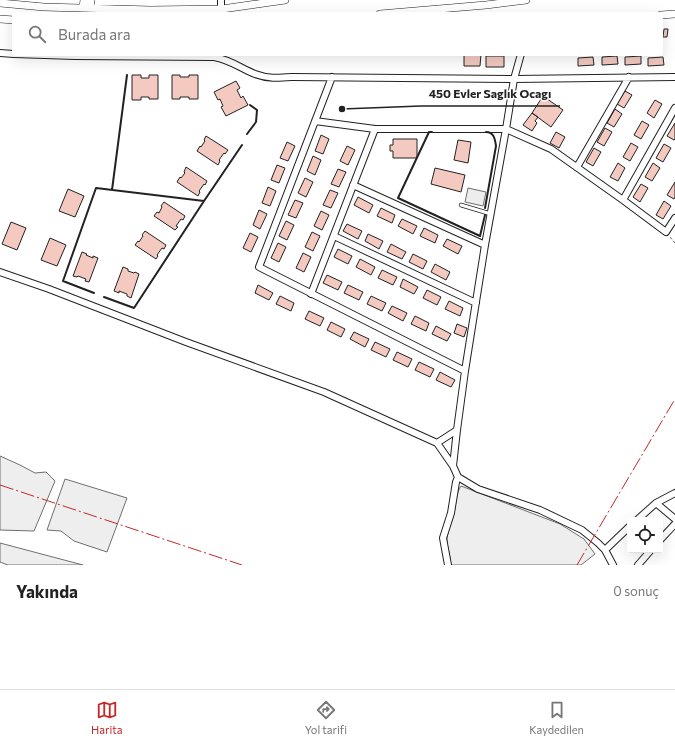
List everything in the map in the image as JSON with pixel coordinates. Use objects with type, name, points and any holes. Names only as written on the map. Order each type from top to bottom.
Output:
[{"type":"street","points":[[84,0],[86,11]]},
{"type":"street","points":[[86,11],[91,0]]},
{"type":"street","points":[[221,12],[222,0]]},
{"type":"street","points":[[0,3],[86,11],[151,10],[221,12],[285,0]]},
{"type":"street","points":[[404,12],[526,0]]},
{"type":"street","points":[[663,15],[675,14]]},
{"type":"street","points":[[0,19],[12,20]]},
{"type":"street","points":[[0,54],[12,54]]},
{"type":"street","points":[[75,56],[214,57],[225,59],[256,74],[275,79],[292,77],[514,79],[675,77]]},
{"type":"street","points":[[453,466],[465,371],[485,245],[514,79],[520,56]]},
{"type":"street","points":[[332,77],[259,267],[465,371]]},
{"type":"street","points":[[577,167],[629,77]]},
{"type":"street","points":[[623,200],[675,108]]},
{"type":"street","points":[[315,121],[375,128],[506,130],[551,149],[666,232],[675,218]]},
{"type":"street","points":[[311,294],[375,128]]},
{"type":"street","points":[[354,185],[485,245]]},
{"type":"street","points":[[334,236],[476,303]]},
{"type":"street","points":[[0,272],[324,392],[437,443],[453,466],[458,477],[478,489],[540,510],[582,530],[605,550],[611,563]]},
{"type":"street","points":[[437,443],[457,430]]},
{"type":"street","points":[[448,565],[443,538],[451,513],[458,477]]},
{"type":"street","points":[[640,517],[656,503],[675,493]]},
{"type":"street","points":[[656,503],[675,519]]},
{"type":"street","points":[[663,537],[675,524]]},
{"type":"street","points":[[605,550],[627,529]]},
{"type":"street","points":[[638,565],[648,553]]},
{"type":"lane","points":[[461,205],[491,214]]},
{"type":"path","points":[[666,232],[675,243]]},
{"type":"shaded area","points":[[468,188],[486,192],[483,206],[465,202]]},
{"type":"shaded area","points":[[0,456],[35,473],[46,472],[55,481],[34,531],[0,530]]},
{"type":"shaded area","points":[[65,479],[127,498],[107,552],[74,541],[61,531],[47,530]]},
{"type":"shaded area","points":[[461,486],[560,524],[584,539],[595,554],[581,565],[450,565],[447,536],[454,513],[457,495]]},
{"type":"shaded area","points":[[0,543],[83,565],[8,565],[0,562]]},
{"type":"building","points":[[664,29],[668,29],[667,37],[663,37]]},
{"type":"building","points":[[464,56],[481,56],[480,66],[464,66]]},
{"type":"building","points":[[486,56],[504,56],[504,67],[486,67]]},
{"type":"building","points":[[617,56],[618,64],[602,65],[602,57]]},
{"type":"building","points":[[641,56],[641,64],[625,65],[625,57]]},
{"type":"building","points":[[593,57],[594,65],[578,66],[578,58]]},
{"type":"building","points":[[663,57],[664,65],[648,66],[648,58]]},
{"type":"building","points":[[132,75],[141,75],[141,78],[149,78],[149,75],[158,75],[158,99],[141,97],[141,100],[132,100]]},
{"type":"building","points":[[172,75],[189,77],[189,75],[198,75],[198,99],[180,97],[180,99],[172,99]]},
{"type":"building","points":[[236,81],[240,88],[237,90],[241,98],[243,96],[248,105],[226,116],[221,107],[223,106],[220,99],[218,100],[214,92]]},
{"type":"building","points":[[625,91],[632,95],[624,108],[617,104]]},
{"type":"building","points":[[543,96],[563,110],[551,127],[532,113]]},
{"type":"building","points":[[655,100],[662,104],[654,118],[647,113]]},
{"type":"building","points":[[615,109],[622,114],[614,127],[607,123]]},
{"type":"building","points":[[532,113],[538,117],[535,121],[537,123],[532,131],[523,125]]},
{"type":"building","points":[[642,121],[649,125],[641,139],[634,135]]},
{"type":"building","points":[[675,123],[675,139],[674,140],[667,136]]},
{"type":"building","points":[[605,128],[612,132],[604,146],[597,142]]},
{"type":"building","points":[[556,132],[565,137],[559,148],[550,143]]},
{"type":"building","points":[[321,135],[329,139],[323,154],[315,151]]},
{"type":"building","points":[[206,136],[228,150],[219,160],[218,165],[197,151],[205,141]]},
{"type":"building","points":[[393,139],[417,139],[417,158],[393,158],[393,151],[390,151],[390,145],[393,145]]},
{"type":"building","points":[[458,140],[471,142],[468,163],[454,160]]},
{"type":"building","points":[[287,142],[295,146],[288,161],[280,158]]},
{"type":"building","points":[[631,143],[638,147],[630,161],[623,157]]},
{"type":"building","points":[[664,144],[671,148],[663,162],[656,158]]},
{"type":"building","points":[[347,146],[355,150],[348,165],[340,161]]},
{"type":"building","points":[[594,148],[601,152],[593,166],[586,162]]},
{"type":"building","points":[[313,156],[321,160],[315,175],[307,171]]},
{"type":"building","points":[[618,163],[625,168],[618,181],[610,177]]},
{"type":"building","points":[[653,163],[660,168],[652,181],[645,177]]},
{"type":"building","points":[[277,165],[285,168],[279,183],[271,180]]},
{"type":"building","points":[[186,167],[207,181],[199,191],[198,196],[177,182],[185,173]]},
{"type":"building","points":[[435,168],[465,175],[461,192],[431,184]]},
{"type":"building","points":[[338,169],[346,172],[339,187],[331,184]]},
{"type":"building","points":[[305,178],[313,182],[306,197],[298,193]]},
{"type":"building","points":[[675,182],[675,197],[674,199],[667,195]]},
{"type":"building","points":[[641,184],[648,188],[640,202],[633,197]]},
{"type":"building","points":[[268,187],[276,191],[270,206],[262,203]]},
{"type":"building","points":[[68,189],[84,196],[75,217],[59,211]]},
{"type":"building","points":[[330,190],[338,193],[331,208],[323,205]]},
{"type":"building","points":[[358,197],[373,205],[369,213],[354,205]]},
{"type":"building","points":[[295,200],[303,203],[296,218],[288,215]]},
{"type":"building","points":[[664,201],[671,206],[663,219],[656,215]]},
{"type":"building","points":[[164,202],[185,216],[176,226],[178,227],[175,230],[154,216],[157,212],[159,213]]},
{"type":"building","points":[[381,208],[395,215],[392,223],[377,216]]},
{"type":"building","points":[[259,210],[267,214],[260,229],[253,225]]},
{"type":"building","points":[[321,211],[329,215],[322,230],[314,226]]},
{"type":"building","points":[[402,219],[417,226],[413,234],[398,226]]},
{"type":"building","points":[[286,221],[294,225],[287,240],[279,236]]},
{"type":"building","points":[[11,222],[26,228],[17,250],[2,244]]},
{"type":"building","points":[[347,224],[362,231],[358,239],[343,231]]},
{"type":"building","points":[[424,228],[438,235],[435,243],[420,236]]},
{"type":"building","points":[[145,231],[166,245],[157,255],[158,256],[156,259],[135,245],[138,241],[139,242]]},
{"type":"building","points":[[312,232],[320,236],[313,251],[305,247]]},
{"type":"building","points":[[250,233],[258,237],[251,252],[243,248]]},
{"type":"building","points":[[368,234],[383,241],[379,249],[365,241]]},
{"type":"building","points":[[50,238],[66,245],[57,266],[41,260]]},
{"type":"building","points":[[447,239],[462,246],[458,254],[443,246]]},
{"type":"building","points":[[278,243],[286,247],[279,262],[271,258]]},
{"type":"building","points":[[391,244],[406,252],[402,259],[387,252]]},
{"type":"building","points":[[338,249],[352,256],[348,264],[334,257]]},
{"type":"building","points":[[82,252],[93,258],[93,256],[98,258],[89,282],[78,276],[73,276]]},
{"type":"building","points":[[303,253],[311,257],[304,272],[296,268]]},
{"type":"building","points":[[413,254],[427,261],[423,269],[409,262]]},
{"type":"building","points":[[360,259],[375,267],[371,275],[356,267]]},
{"type":"building","points":[[435,264],[450,272],[446,280],[431,272]]},
{"type":"building","points":[[123,267],[128,269],[128,271],[139,274],[131,298],[127,296],[127,294],[114,291]]},
{"type":"building","points":[[382,270],[397,277],[393,285],[378,278]]},
{"type":"building","points":[[327,275],[342,282],[338,290],[323,283]]},
{"type":"building","points":[[403,279],[418,287],[414,294],[400,287]]},
{"type":"building","points":[[258,285],[273,293],[269,300],[255,293]]},
{"type":"building","points":[[348,285],[363,292],[359,300],[344,293]]},
{"type":"building","points":[[427,290],[441,297],[437,305],[423,298]]},
{"type":"building","points":[[280,296],[294,303],[291,311],[276,304]]},
{"type":"building","points":[[371,296],[386,303],[382,311],[367,304]]},
{"type":"building","points":[[449,301],[463,308],[460,316],[445,309]]},
{"type":"building","points":[[392,306],[407,313],[403,321],[388,313]]},
{"type":"building","points":[[309,311],[324,318],[320,326],[305,319]]},
{"type":"building","points":[[415,316],[429,323],[426,331],[411,324]]},
{"type":"building","points":[[331,322],[345,329],[341,337],[327,330]]},
{"type":"building","points":[[457,324],[467,328],[464,337],[454,333]]},
{"type":"building","points":[[436,326],[451,334],[447,341],[432,334]]},
{"type":"building","points":[[354,332],[369,339],[365,347],[350,339]]},
{"type":"building","points":[[375,342],[390,349],[386,357],[371,350]]},
{"type":"building","points":[[397,352],[412,359],[408,367],[393,360]]},
{"type":"building","points":[[419,362],[434,369],[430,377],[415,370]]},
{"type":"building","points":[[440,372],[455,380],[451,387],[436,380]]},
{"type":"wall","points":[[112,190],[127,75]]},
{"type":"wall","points":[[247,134],[256,122],[257,110],[250,105]]},
{"type":"wall","points":[[432,132],[429,132],[398,198],[480,236],[485,215]]},
{"type":"wall","points":[[485,208],[496,146],[495,138],[491,133],[486,132]]},
{"type":"wall","points":[[204,201],[242,145]]},
{"type":"wall","points":[[94,293],[63,281],[96,188],[204,201],[134,308],[104,297]]},
{"type":"power","points":[[577,565],[675,399]]},
{"type":"power","points":[[0,485],[242,565]]},
{"type":"place","name":"450 Evler Saglık Ocagı","points":[[342,109]]}]
